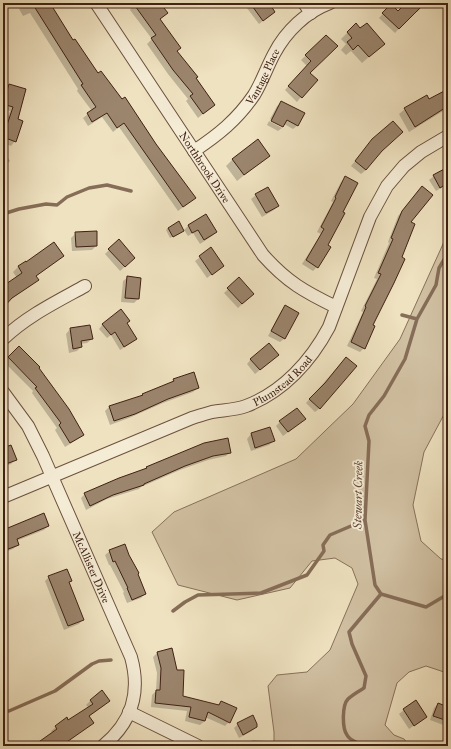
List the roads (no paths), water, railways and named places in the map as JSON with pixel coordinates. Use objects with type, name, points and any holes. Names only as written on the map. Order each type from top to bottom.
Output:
[{"type":"street","name":"Northbrook Drive","points":[[96,3],[263,255],[293,284],[336,307]]},
{"type":"street","points":[[304,3],[311,13]]},
{"type":"street","name":"Vantage Place","points":[[194,151],[217,135],[241,112],[260,84],[274,54],[283,40],[299,22],[311,13],[330,3]]},
{"type":"street","name":"Plumstead Road","points":[[3,497],[192,418],[212,412],[232,410],[246,406],[263,398],[280,387],[297,372],[312,355],[324,336],[370,217],[387,186],[404,166],[421,152],[448,136]]},
{"type":"street","points":[[3,339],[34,314],[85,286]]},
{"type":"street","name":"McAllister Drive","points":[[3,392],[28,426],[43,456],[131,657],[135,672],[135,685],[130,712],[126,721],[117,733],[103,746]]},
{"type":"street","points":[[130,712],[198,746]]},
{"type":"waterway","points":[[3,214],[19,209],[46,204],[57,205],[67,197],[89,188],[107,185],[131,191]]},
{"type":"waterway","name":"Stewart Creek","points":[[381,594],[375,585],[365,520],[369,441],[365,426],[369,415],[384,396],[405,359],[417,319],[436,285],[439,268],[448,253]]},
{"type":"waterway","points":[[402,315],[417,319]]},
{"type":"waterway","points":[[173,611],[198,595],[261,593],[307,575],[324,551],[323,545],[330,535],[365,520]]},
{"type":"waterway","points":[[381,594],[426,607],[448,594]]},
{"type":"waterway","name":"Stewart Creek","points":[[362,746],[348,737],[344,727],[344,711],[346,702],[351,696],[364,688],[366,676],[352,644],[349,632],[381,594]]},
{"type":"waterway","points":[[3,711],[9,711],[55,691],[92,664],[99,661],[111,660]]}]
